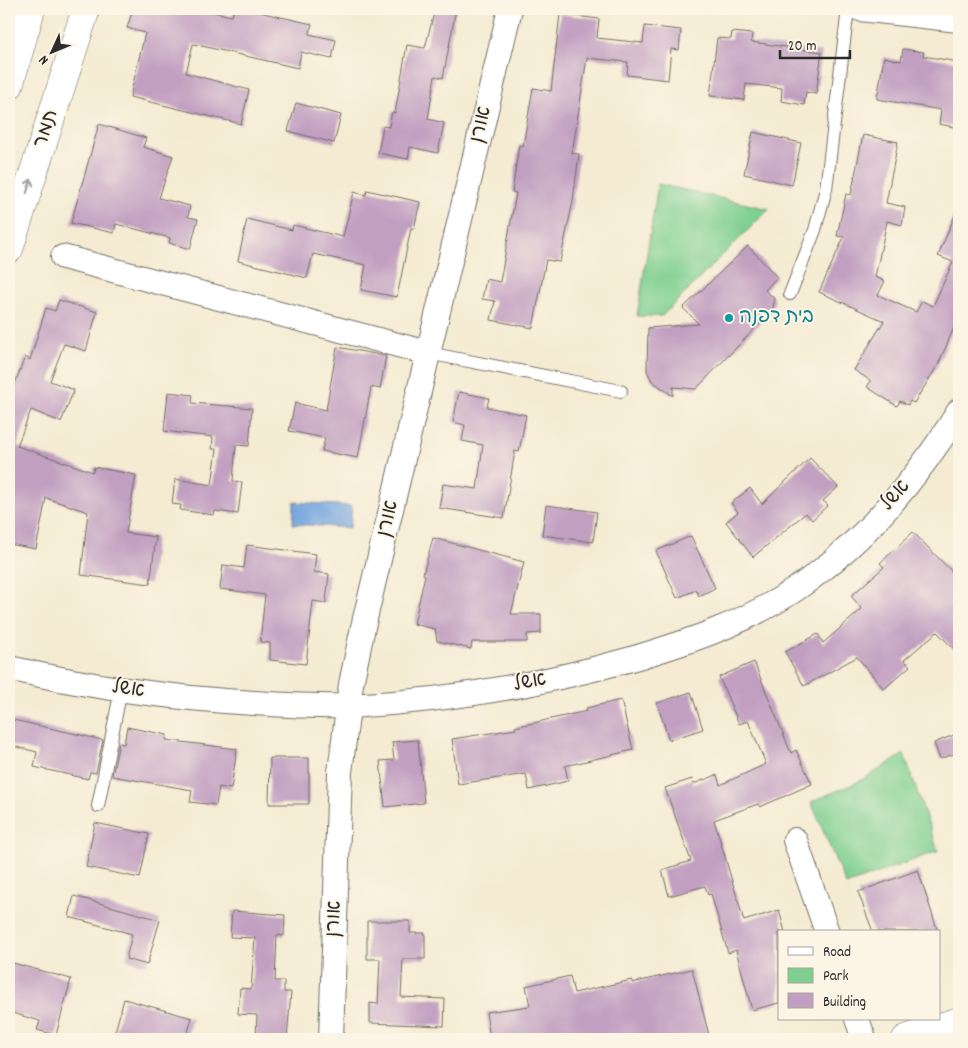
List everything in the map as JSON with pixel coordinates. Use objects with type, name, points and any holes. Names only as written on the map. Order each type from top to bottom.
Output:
[{"type":"street","points":[[9,86],[31,9]]},
{"type":"street","name":"תמר","points":[[9,249],[86,9]]},
{"type":"street","name":"אורן","points":[[331,1039],[340,772],[358,646],[510,9]]},
{"type":"street","points":[[860,9],[959,20]]},
{"type":"street","points":[[63,256],[428,353]]},
{"type":"street","name":"אשל","points":[[9,668],[121,689],[225,701],[285,705],[348,706],[478,692],[608,666],[669,648],[728,627],[762,610],[797,588],[830,563],[862,534],[893,501],[922,466],[959,411]]},
{"type":"street","points":[[795,840],[826,930]]},
{"type":"street","points":[[857,1020],[864,1039]]},
{"type":"street","points":[[906,1039],[959,1021]]},
{"type":"lane","points":[[790,294],[810,245],[826,189],[848,9]]},
{"type":"lane","points":[[428,353],[621,391]]},
{"type":"lane","points":[[98,806],[121,689]]},
{"type":"green space","points":[[658,184],[769,209],[662,316],[637,316]]},
{"type":"green space","points":[[904,754],[938,851],[846,885],[811,802],[862,780]]},
{"type":"water","points":[[294,502],[352,506],[350,528],[293,524]]},
{"type":"building","points":[[133,9],[200,9],[232,16],[234,9],[260,9],[259,12],[312,24],[309,34],[336,40],[332,59],[301,52],[298,68],[193,44],[186,73],[249,90],[241,124],[130,97],[145,33],[127,28]]},
{"type":"building","points":[[435,9],[456,9],[443,78],[435,76],[428,119],[444,123],[438,153],[410,147],[408,159],[378,153],[383,126],[389,127],[392,112],[395,113],[407,45],[425,48]]},
{"type":"building","points":[[560,14],[599,19],[597,38],[643,43],[645,26],[681,30],[679,50],[671,49],[668,80],[627,75],[628,62],[587,58],[572,153],[579,154],[573,201],[560,262],[546,260],[533,328],[491,320],[495,301],[482,299],[486,279],[500,282],[516,193],[512,192],[519,145],[523,146],[533,88],[551,91]]},
{"type":"building","points":[[732,32],[752,34],[751,42],[822,52],[816,94],[806,92],[804,105],[781,101],[782,88],[746,84],[744,100],[710,96],[717,38],[731,39]]},
{"type":"building","points":[[903,49],[924,52],[923,56],[959,62],[959,128],[939,124],[941,110],[877,99],[884,57],[901,61]]},
{"type":"building","points":[[296,103],[341,115],[334,143],[288,131]]},
{"type":"building","points":[[99,124],[146,138],[143,147],[173,156],[159,198],[190,206],[188,217],[198,219],[190,249],[169,243],[170,238],[116,224],[114,233],[71,223]]},
{"type":"building","points":[[753,132],[801,143],[792,185],[744,174]]},
{"type":"building","points":[[863,135],[898,142],[886,203],[905,207],[902,225],[887,221],[875,277],[885,281],[878,295],[916,312],[922,301],[933,306],[953,262],[938,256],[959,205],[959,316],[938,365],[914,403],[910,401],[908,405],[900,401],[897,406],[867,387],[871,381],[854,370],[884,321],[819,292],[844,237],[837,236],[846,194],[851,195]]},
{"type":"building","points":[[367,190],[420,202],[414,229],[411,228],[397,297],[361,290],[366,265],[313,254],[307,278],[238,261],[247,219],[292,230],[293,225],[343,237],[354,192],[366,195]]},
{"type":"building","name":"בית דפנה","points":[[748,246],[777,277],[765,290],[775,299],[772,311],[696,389],[673,387],[673,396],[652,381],[647,371],[648,328],[699,324],[683,308]]},
{"type":"building","points":[[59,300],[97,312],[86,351],[64,344],[50,381],[74,390],[61,422],[31,410],[17,446],[93,472],[94,467],[136,475],[126,533],[156,537],[150,584],[81,575],[88,512],[46,498],[36,549],[9,544],[9,399],[25,357],[30,360],[46,308],[55,311]]},
{"type":"building","points":[[337,347],[386,356],[380,389],[371,387],[358,458],[322,451],[325,438],[289,431],[295,403],[326,410]]},
{"type":"building","points":[[168,392],[193,395],[192,403],[252,408],[249,446],[236,445],[233,481],[242,482],[238,514],[215,511],[214,515],[180,510],[181,505],[172,504],[175,479],[212,485],[217,449],[212,449],[213,437],[164,431]]},
{"type":"building","points":[[459,392],[489,398],[487,407],[526,415],[519,452],[515,451],[504,518],[439,508],[443,484],[477,489],[483,445],[462,441],[465,425],[453,422]]},
{"type":"building","points":[[810,458],[838,487],[823,501],[828,505],[812,520],[806,513],[753,557],[726,522],[738,512],[731,503],[750,488],[762,504]]},
{"type":"building","points":[[546,505],[597,512],[593,542],[542,535]]},
{"type":"building","points":[[913,532],[959,579],[959,654],[937,632],[904,660],[910,666],[884,689],[857,657],[804,686],[785,652],[818,634],[823,643],[862,609],[851,596],[884,567],[880,563]]},
{"type":"building","points":[[691,536],[715,588],[699,596],[696,590],[677,598],[656,551]]},
{"type":"building","points":[[433,538],[524,562],[511,614],[541,614],[541,633],[527,634],[527,642],[472,642],[471,649],[437,641],[435,629],[414,624],[425,575],[423,574]]},
{"type":"building","points":[[247,545],[316,554],[314,572],[329,574],[326,603],[313,601],[306,664],[270,660],[270,643],[260,642],[265,595],[220,589],[223,565],[244,568]]},
{"type":"building","points":[[754,662],[791,753],[796,750],[812,784],[760,807],[758,804],[714,820],[744,921],[779,910],[784,930],[778,930],[778,1003],[752,1010],[736,950],[728,953],[711,894],[708,895],[705,886],[669,896],[662,870],[691,861],[665,788],[692,779],[693,784],[717,775],[720,785],[766,764],[748,721],[739,724],[719,677]]},
{"type":"building","points":[[691,692],[703,729],[669,740],[657,703]]},
{"type":"building","points":[[621,700],[633,750],[565,766],[568,781],[529,790],[526,774],[458,784],[452,739],[516,729],[515,727],[587,711],[586,708]]},
{"type":"building","points":[[9,719],[103,740],[96,773],[90,772],[88,779],[34,767],[37,752],[9,745]]},
{"type":"building","points":[[127,727],[167,735],[166,740],[237,749],[231,789],[219,787],[216,805],[190,802],[192,790],[112,776],[119,743],[124,744]]},
{"type":"building","points":[[959,733],[959,752],[940,759],[934,743]]},
{"type":"building","points":[[418,740],[424,803],[385,807],[380,761],[394,760],[392,742]]},
{"type":"building","points":[[270,758],[309,758],[309,804],[269,804]]},
{"type":"building","points":[[95,823],[149,834],[140,878],[86,867]]},
{"type":"building","points":[[918,870],[937,930],[872,930],[858,892]]},
{"type":"building","points":[[74,896],[160,920],[147,965],[126,959],[132,934],[69,917]]},
{"type":"building","points":[[232,911],[285,915],[284,936],[277,935],[275,981],[284,981],[284,992],[291,992],[287,1039],[256,1039],[257,1015],[238,1014],[240,988],[251,989],[255,938],[230,937]]},
{"type":"building","points":[[367,921],[410,921],[410,933],[425,933],[425,959],[403,959],[401,997],[445,999],[444,1026],[370,1023],[370,1003],[378,1004],[380,959],[367,959]]},
{"type":"building","points":[[9,962],[71,979],[56,1035],[37,1030],[40,1021],[9,1012]]},
{"type":"building","points":[[692,969],[710,1039],[490,1039],[486,1012],[530,1006],[526,986],[570,976],[574,993],[632,980],[632,983]]},
{"type":"building","points":[[124,999],[192,1018],[186,1039],[113,1039]]},
{"type":"place","name":"בית דפנה","points":[[729,318]]}]
